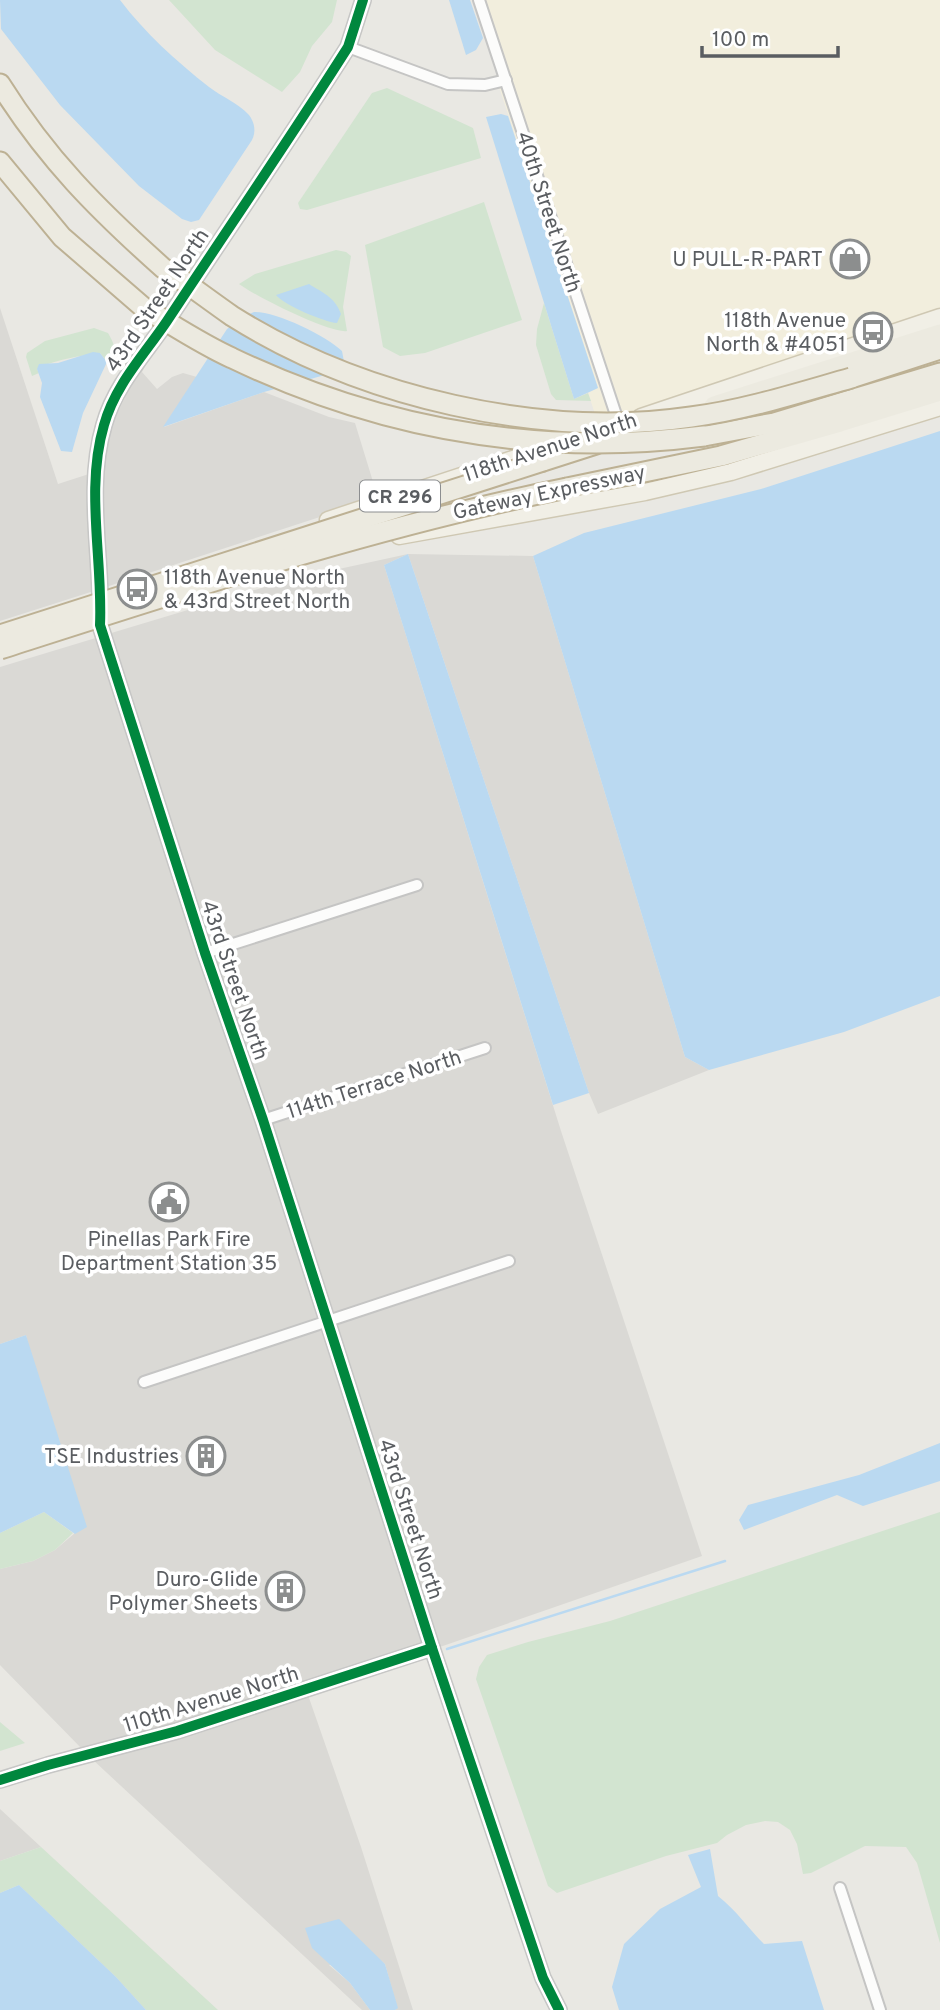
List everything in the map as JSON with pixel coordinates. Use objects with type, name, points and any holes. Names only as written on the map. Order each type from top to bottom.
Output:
[{"type":"highway","points":[[0,84],[36,137],[81,192],[163,268],[233,316],[336,368],[414,395],[524,417],[609,422],[691,418],[755,405],[940,349]]},
{"type":"highway","name":"Gateway Expressway","points":[[0,162],[62,237],[144,308],[206,345],[279,380],[347,405],[399,420],[491,437],[569,444],[626,444],[704,436],[774,422],[940,373]]},
{"type":"highway","name":"Gateway Expressway","points":[[0,635],[940,334]]},
{"type":"highway","name":"Gateway Expressway","points":[[0,649],[274,561],[438,516],[721,456],[940,391]]},
{"type":"main road","name":"118th Avenue North","points":[[0,627],[940,317]]},
{"type":"main road","name":"CR 296","points":[[0,658],[367,542],[633,494],[731,472],[940,407]]},
{"type":"street","name":"43rd Street North","points":[[363,0],[348,47],[164,325],[127,375],[104,424],[96,470],[96,519],[102,594],[100,625],[205,953],[263,1120],[432,1648],[543,1978],[559,2010]]},
{"type":"street","name":"40th Street North","points":[[479,0],[619,424]]},
{"type":"street","points":[[348,47],[448,84],[485,85],[506,80]]},
{"type":"street","points":[[205,953],[417,885]]},
{"type":"street","name":"114th Terrace North","points":[[263,1120],[485,1048]]},
{"type":"street","points":[[144,1382],[509,1261]]},
{"type":"street","name":"110th Avenue North","points":[[0,1780],[177,1731],[432,1648]]},
{"type":"street","points":[[840,1888],[880,2010]]},
{"type":"shaded area","points":[[484,0],[940,0],[940,311],[622,417]]},
{"type":"shaded area","points":[[503,86],[612,417],[596,417],[588,393],[598,388],[499,87]]},
{"type":"shaded area","points":[[0,308],[58,484],[92,473],[97,590],[0,621]]},
{"type":"shaded area","points":[[155,348],[142,372],[157,389],[172,377],[183,373],[197,377],[164,427],[264,392],[329,417],[355,423],[378,498],[106,587],[101,470],[107,434],[142,363]]},
{"type":"shaded area","points":[[408,554],[533,556],[685,1057],[709,1070],[598,1114]]},
{"type":"shaded area","points":[[408,554],[384,565],[561,1131],[702,1556],[437,1648],[333,1325],[515,1264],[512,1255],[330,1315],[269,1124],[491,1051],[488,1041],[266,1114],[211,956],[423,889],[420,879],[207,946],[108,634],[288,580]]},
{"type":"shaded area","points":[[99,637],[321,1318],[138,1379],[141,1389],[324,1328],[426,1645],[176,1726],[83,1750],[0,1665],[0,1569],[33,1561],[55,1550],[75,1533],[26,1335],[0,1344],[0,667]]},
{"type":"shaded area","points":[[308,1695],[361,1847],[413,2010],[395,2010],[397,2007],[385,1964],[372,1953],[329,1965],[350,1983],[370,2010],[362,2010],[92,1759]]},
{"type":"shaded area","points":[[0,1809],[41,1847],[0,1861]]},
{"type":"green space","points":[[169,0],[337,0],[332,22],[312,46],[300,72],[282,92],[215,50]]},
{"type":"green space","points":[[387,88],[473,128],[481,158],[307,210],[300,209],[298,203],[372,93]]},
{"type":"green space","points":[[484,202],[522,320],[425,353],[400,356],[383,347],[365,245]]},
{"type":"green space","points":[[336,250],[351,256],[343,307],[347,331],[310,321],[239,284],[255,274]]},
{"type":"green space","points":[[544,303],[574,399],[588,393],[591,401],[556,400],[551,394],[536,345]]},
{"type":"green space","points":[[94,328],[108,333],[113,342],[113,350],[107,362],[100,353],[76,357],[42,366],[37,369],[39,373],[32,376],[27,353],[45,341]]},
{"type":"green space","points":[[44,1512],[73,1533],[55,1550],[33,1561],[0,1569],[0,1533]]},
{"type":"green space","points":[[940,1512],[940,1943],[917,1863],[906,1847],[865,1846],[811,1873],[803,1874],[797,1844],[790,1830],[778,1822],[765,1821],[746,1825],[717,1843],[666,1856],[557,1893],[548,1886],[476,1679],[479,1667],[487,1655],[610,1621]]},
{"type":"green space","points":[[0,1722],[25,1743],[0,1751]]},
{"type":"green space","points":[[41,1847],[218,2010],[146,2010],[116,1977],[19,1885],[0,1893],[0,1861]]},
{"type":"water","points":[[0,0],[120,0],[173,57],[249,115],[254,128],[252,140],[199,220],[191,222],[182,219],[139,186],[60,105],[1,29]]},
{"type":"water","points":[[449,0],[470,0],[483,38],[476,50],[466,55]]},
{"type":"water","points":[[501,114],[508,116],[598,388],[574,399],[486,117]]},
{"type":"water","points":[[309,284],[335,303],[341,314],[337,323],[305,312],[276,295]]},
{"type":"water","points":[[254,312],[287,320],[325,338],[342,351],[345,367],[163,427],[227,329]]},
{"type":"water","points":[[93,352],[100,353],[107,362],[83,413],[72,452],[61,451],[40,397],[42,383],[37,369],[39,364],[58,363]]},
{"type":"water","points":[[940,431],[940,996],[844,1032],[709,1070],[685,1057],[533,556],[584,533],[761,489]]},
{"type":"water","points":[[408,554],[589,1093],[553,1105],[384,565]]},
{"type":"water","points":[[26,1335],[87,1527],[75,1534],[44,1512],[0,1533],[0,1344]]},
{"type":"water","points":[[940,1443],[940,1481],[863,1506],[837,1495],[744,1530],[739,1520],[748,1505],[859,1475]]},
{"type":"water","points":[[710,1849],[718,1896],[764,1944],[802,1941],[824,2010],[619,2010],[612,1987],[624,1944],[660,1909],[701,1887],[688,1855]]},
{"type":"water","points":[[19,1885],[116,1977],[146,2010],[0,2010],[0,1893]]},
{"type":"water","points":[[339,1919],[385,1964],[398,2008],[395,2010],[370,2010],[350,1983],[312,1948],[305,1928]]},
{"type":"waterway","points":[[447,1649],[725,1561]]},
{"type":"cycle path","points":[[363,0],[348,47],[281,151],[131,371],[109,410],[98,449],[96,474],[100,625],[205,953],[263,1120],[432,1648],[543,1978],[559,2010]]},
{"type":"cycle path","points":[[0,1780],[177,1731],[432,1648]]},
{"type":"place","name":"U PULL-R-PART","points":[[850,259]]},
{"type":"place","name":"118th Avenue North & #4051","points":[[873,332]]},
{"type":"place","name":"118th Avenue North & 43rd Street North","points":[[137,589]]},
{"type":"place","name":"Pinellas Park Fire Department Station 35","points":[[169,1202]]},
{"type":"place","name":"TSE Industries","points":[[206,1456]]},
{"type":"place","name":"Duro-Glide Polymer Sheets","points":[[285,1591]]}]
